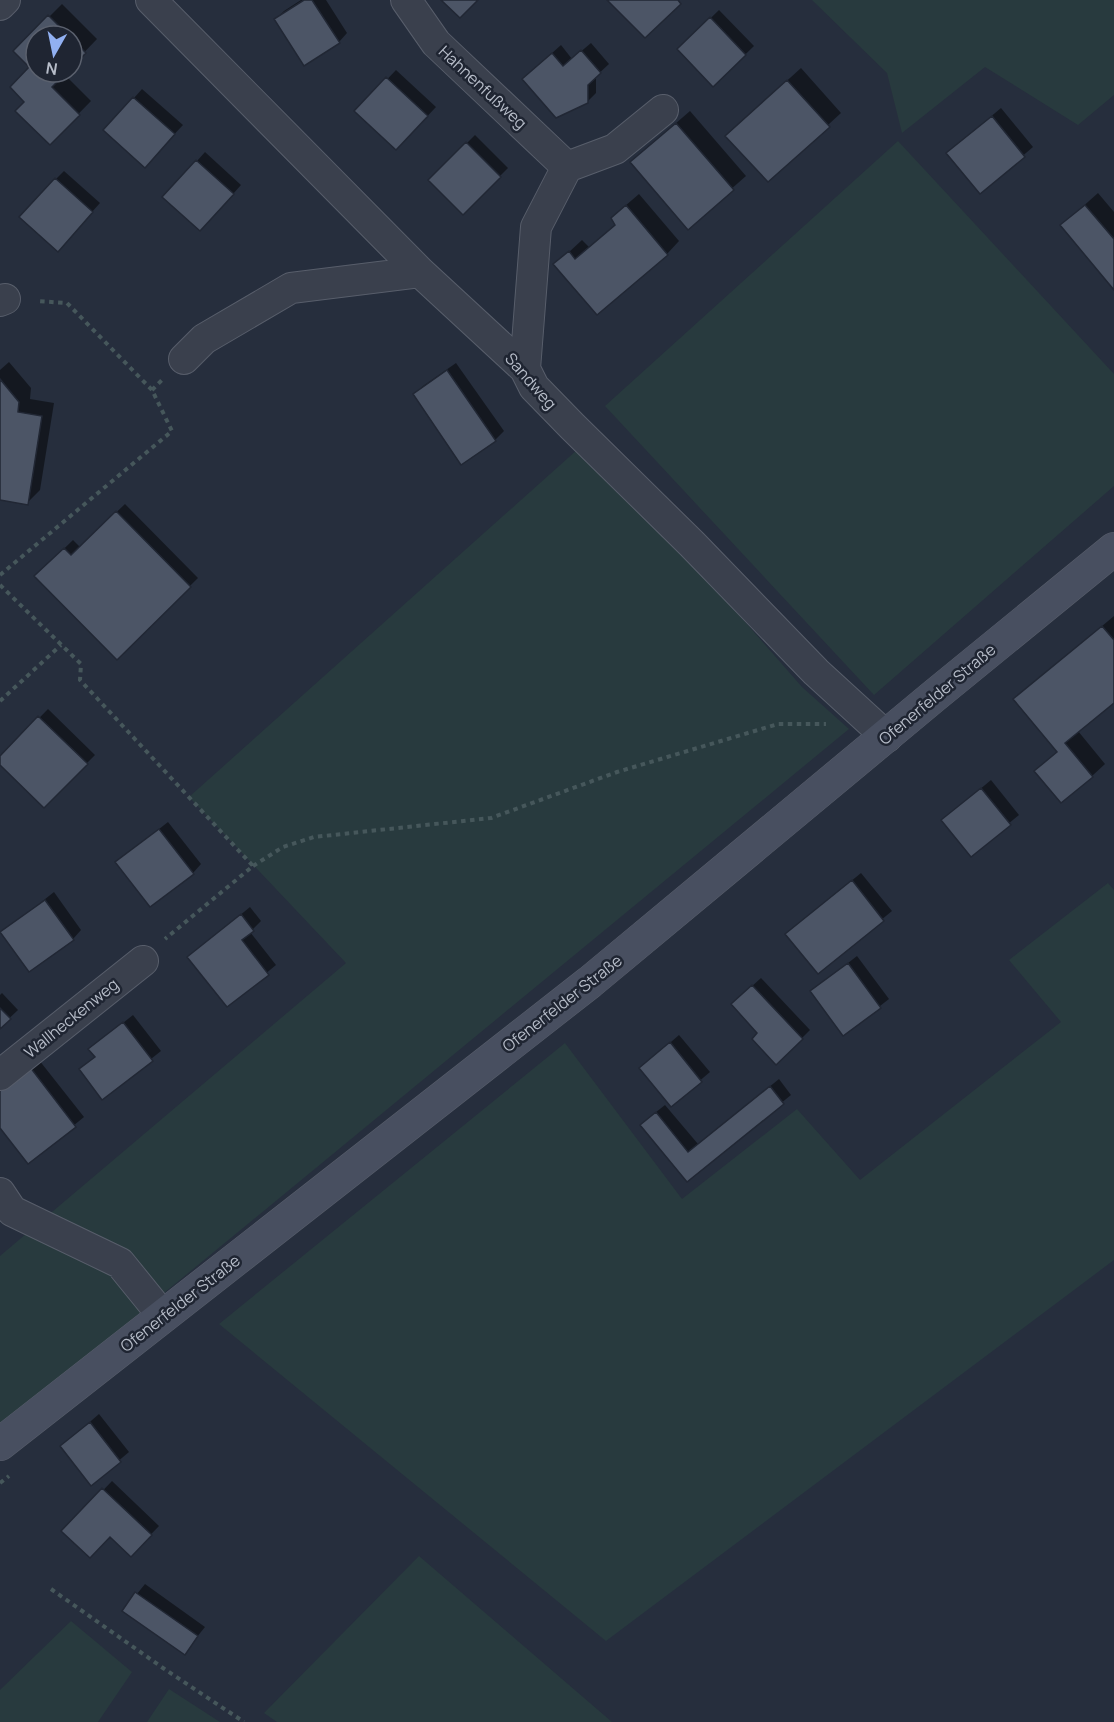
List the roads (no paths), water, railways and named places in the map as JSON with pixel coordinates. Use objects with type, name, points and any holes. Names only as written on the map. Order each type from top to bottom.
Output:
[{"type":"street","points":[[0,5],[5,0]]},
{"type":"street","name":"Sandweg","points":[[151,0],[420,272],[525,369],[534,387],[692,544],[816,672],[880,730]]},
{"type":"street","name":"Hahnenfußweg","points":[[406,0],[436,43],[567,167]]},
{"type":"street","points":[[525,369],[536,227],[567,167],[615,150],[663,110]]},
{"type":"street","points":[[184,359],[204,339],[291,288],[420,272]]},
{"type":"street","name":"Ofenerfelder Straße","points":[[0,1444],[590,982],[880,730],[934,696],[1114,549]]},
{"type":"street","name":"Wallheckenweg","points":[[0,1075],[143,961]]},
{"type":"street","points":[[0,1193],[12,1211],[120,1263],[163,1316]]}]
